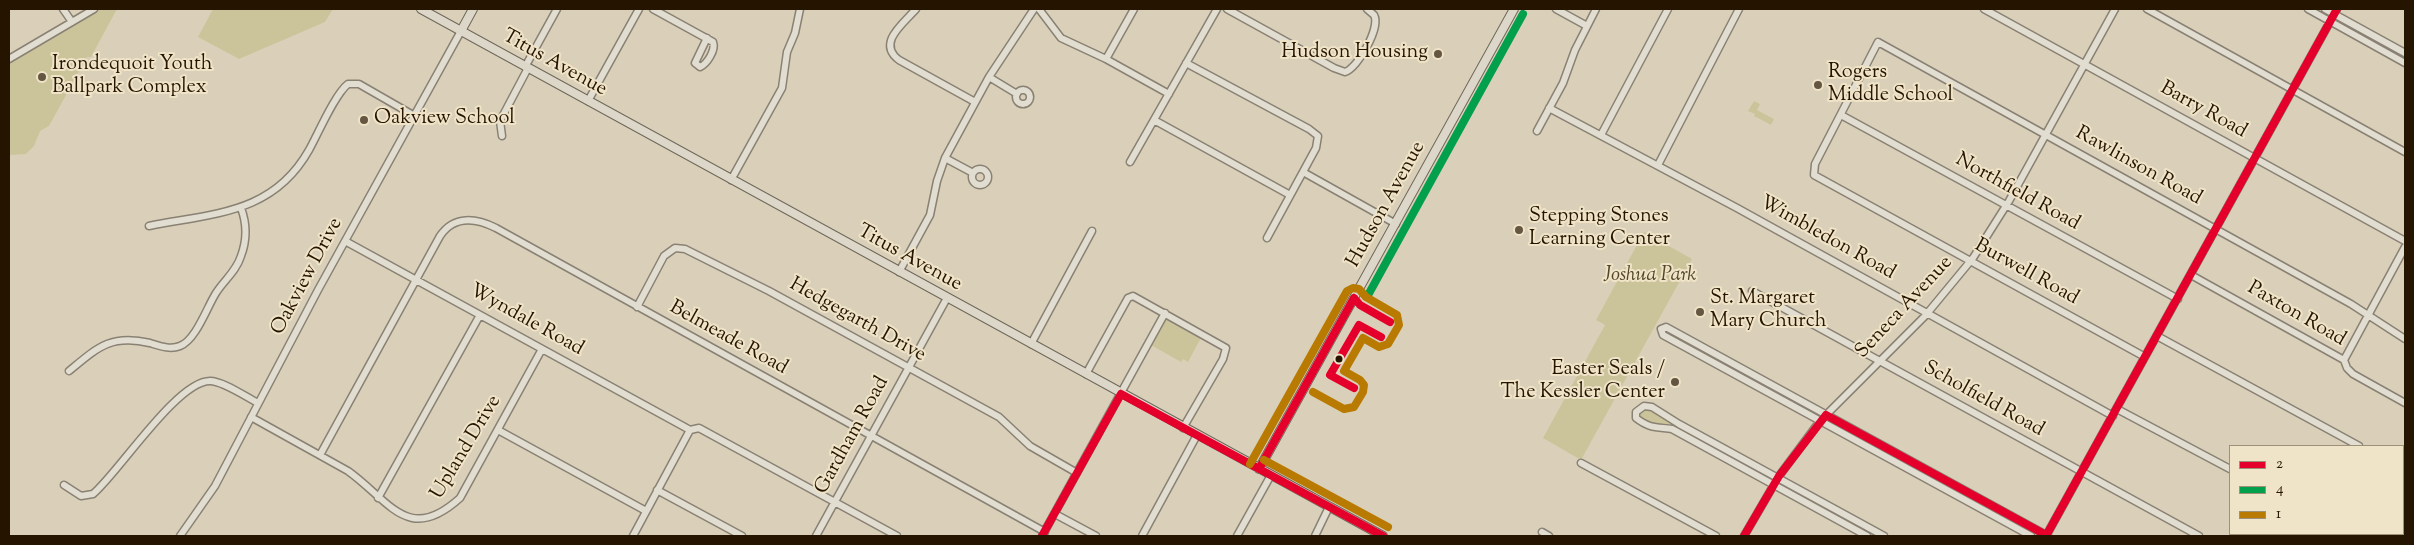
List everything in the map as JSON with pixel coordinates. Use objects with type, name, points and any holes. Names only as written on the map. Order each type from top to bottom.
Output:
[{"type":"main road","name":"Titus Avenue","points":[[421,9],[1382,536]]},
{"type":"main road","points":[[461,31],[473,9]]},
{"type":"main road","name":"Hudson Avenue","points":[[1259,469],[1514,9]]},
{"type":"street","points":[[64,9],[72,22]]},
{"type":"street","points":[[9,59],[94,9]]},
{"type":"street","points":[[502,136],[500,121],[557,9]]},
{"type":"street","points":[[588,101],[639,9]]},
{"type":"street","points":[[653,9],[707,38]]},
{"type":"street","points":[[731,180],[782,88],[787,52],[795,33],[800,9]]},
{"type":"street","points":[[916,9],[891,38],[889,46],[891,53],[899,60],[975,102]]},
{"type":"street","points":[[899,272],[925,228],[945,158],[989,77],[1034,9]]},
{"type":"street","points":[[1040,9],[1061,38],[1106,59],[1169,94]]},
{"type":"street","points":[[1106,59],[1134,9]]},
{"type":"street","points":[[1130,162],[1217,9]]},
{"type":"street","points":[[1227,9],[1334,68],[1345,72],[1352,69],[1357,62],[1376,26],[1374,15],[1367,9]]},
{"type":"street","points":[[1556,9],[1587,26]]},
{"type":"street","points":[[1537,131],[1563,83],[1575,50],[1596,9]]},
{"type":"street","points":[[1601,135],[1668,9]]},
{"type":"street","points":[[1658,166],[1739,9]]},
{"type":"street","name":"Barry Road","points":[[1984,9],[2405,241]]},
{"type":"street","name":"Seneca Avenue","points":[[1744,536],[1773,485],[1820,421],[1878,361],[1928,314],[1970,262],[2006,205],[2115,9]]},
{"type":"street","points":[[2147,9],[2405,152]]},
{"type":"street","points":[[2308,9],[2405,63]]},
{"type":"street","points":[[2326,9],[2336,11],[2405,53]]},
{"type":"street","points":[[2031,536],[1663,335],[1661,329],[1666,327],[2046,536],[2336,11]]},
{"type":"street","name":"Oakview Drive","points":[[180,536],[215,486],[345,240],[461,31]]},
{"type":"street","name":"Rawlinson Road","points":[[1841,115],[1878,42],[2216,229],[2405,338]]},
{"type":"street","points":[[1186,63],[1309,129],[1318,136],[1318,144],[1267,238]]},
{"type":"street","points":[[989,77],[1017,94]]},
{"type":"street","points":[[149,226],[241,208],[267,196],[294,173],[348,84],[359,84],[413,115]]},
{"type":"street","name":"Wimbledon Road","points":[[1549,108],[2113,416]]},
{"type":"street","name":"Burwell Road","points":[[1841,115],[1815,164],[1813,172],[1818,178],[2145,357]]},
{"type":"street","name":"Northfield Road","points":[[1841,115],[2178,299]]},
{"type":"street","points":[[1154,120],[1290,196]]},
{"type":"street","points":[[945,158],[973,174]]},
{"type":"street","points":[[1303,172],[1396,224]]},
{"type":"street","points":[[69,371],[99,347],[112,341],[132,339],[169,348],[185,343],[193,333],[216,292],[235,271],[241,257],[246,234],[241,208]]},
{"type":"street","name":"Belmeade Road","points":[[320,455],[446,228],[463,220],[475,221],[496,228],[871,436],[1043,534]]},
{"type":"street","points":[[1031,344],[1092,231]]},
{"type":"street","name":"Wyndale Road","points":[[345,240],[690,430]]},
{"type":"street","points":[[2344,360],[2405,247]]},
{"type":"street","name":"Hedgegarth Drive","points":[[637,307],[664,256],[675,248],[685,249],[769,291],[999,417],[1030,446],[1077,473]]},
{"type":"street","name":"Paxton Road","points":[[2191,274],[2344,360],[2347,368],[2353,374],[2405,403]]},
{"type":"street","name":"Scholfield Road","points":[[1752,291],[2199,536]]},
{"type":"street","points":[[1086,374],[1130,296],[1165,313],[1226,348],[1223,359],[1184,428]]},
{"type":"street","name":"Gardham Road","points":[[816,536],[947,298]]},
{"type":"street","points":[[1043,534],[1165,313]]},
{"type":"street","points":[[378,498],[480,314]]},
{"type":"street","points":[[2157,336],[2357,445]]},
{"type":"street","name":"Upland Drive","points":[[437,522],[460,498],[542,349]]},
{"type":"street","points":[[64,484],[81,496],[93,494],[163,412],[201,382],[215,381],[258,403]]},
{"type":"street","points":[[1867,536],[1675,431],[1653,428],[1636,418],[1636,412],[1644,406],[1652,407],[1679,424],[1884,536]]},
{"type":"street","points":[[2117,409],[2229,468]]},
{"type":"street","points":[[251,417],[354,475],[378,498],[397,521]]},
{"type":"street","points":[[1675,431],[1679,424]]},
{"type":"street","points":[[633,536],[690,430],[699,428],[897,536]]},
{"type":"street","points":[[498,430],[646,511]]},
{"type":"street","points":[[1142,536],[1198,435]]},
{"type":"street","points":[[1581,463],[1716,536]]},
{"type":"street","points":[[1237,536],[1271,475]]},
{"type":"street","points":[[1938,485],[1942,478]]},
{"type":"street","points":[[658,490],[742,536]]},
{"type":"street","points":[[1315,536],[1330,507]]},
{"type":"street","points":[[1055,514],[1096,536]]},
{"type":"street","points":[[1542,532],[1550,536]]},
{"type":"green space","name":"Irondequoit Youth Ballpark Complex","points":[[94,9],[117,9],[91,57],[87,57],[49,126],[40,131],[34,146],[26,154],[9,155],[9,59]]},
{"type":"green space","points":[[213,9],[333,9],[325,22],[239,59],[198,37]]},
{"type":"green space","points":[[2337,19],[2405,55],[2405,60],[2336,21]]},
{"type":"green space","points":[[1754,101],[1760,104],[1757,110],[1774,119],[1771,125],[1748,111]]},
{"type":"green space","name":"Joshua Park","points":[[1644,232],[1692,259],[1581,460],[1543,438],[1605,325],[1596,320]]},
{"type":"green space","points":[[1166,318],[1202,336],[1188,362],[1183,359],[1181,362],[1151,345]]},
{"type":"green space","points":[[1724,361],[1816,412],[1816,415],[1722,365]]},
{"type":"green space","points":[[1644,408],[1651,409],[1670,421],[1670,425],[1655,426],[1638,417],[1639,412]]},
{"type":"green space","points":[[1832,421],[1937,479],[1937,481],[1830,423]]},
{"type":"green space","points":[[1683,429],[1769,476],[1769,478],[1682,432]]},
{"type":"green space","points":[[1943,482],[2033,531],[2033,534],[1942,485]]},
{"type":"green space","points":[[1783,484],[1879,536],[1871,536],[1782,488]]},
{"type":"transit line","name":"2","points":[[2046,536],[2337,9]]},
{"type":"transit line","name":"4","points":[[1367,297],[1523,14]]},
{"type":"transit line","name":"1","points":[[1250,464],[1347,291],[1353,288],[1359,289],[1366,297],[1397,315],[1399,325],[1388,344],[1379,347],[1363,338],[1344,371],[1360,380],[1364,385],[1363,392],[1354,407],[1344,409],[1313,392]]},
{"type":"transit line","name":"2","points":[[1354,298],[1360,305],[1390,322]]},
{"type":"transit line","name":"2","points":[[1259,469],[1354,298]]},
{"type":"transit line","name":"2","points":[[1354,388],[1330,375],[1359,325],[1381,337]]},
{"type":"transit line","name":"2","points":[[1121,394],[1383,536]]},
{"type":"transit line","name":"2","points":[[1042,536],[1121,394]]},
{"type":"transit line","name":"2","points":[[1826,415],[2046,535]]},
{"type":"transit line","name":"2","points":[[1744,536],[1779,476],[1826,415]]},
{"type":"transit line","name":"1","points":[[1264,460],[1388,527]]},
{"type":"place","name":"Hudson Housing","points":[[1438,54]]},
{"type":"place","name":"Irondequoit Youth Ballpark Complex","points":[[42,77]]},
{"type":"place","name":"Rogers Middle School","points":[[1818,85]]},
{"type":"place","name":"Oakview School","points":[[364,120]]},
{"type":"place","name":"Stepping Stones Learning Center","points":[[1519,230]]},
{"type":"place","name":"St. Margaret Mary Church","points":[[1700,312]]},
{"type":"place","name":"Easter Seals / The Kessler Center","points":[[1675,382]]}]
